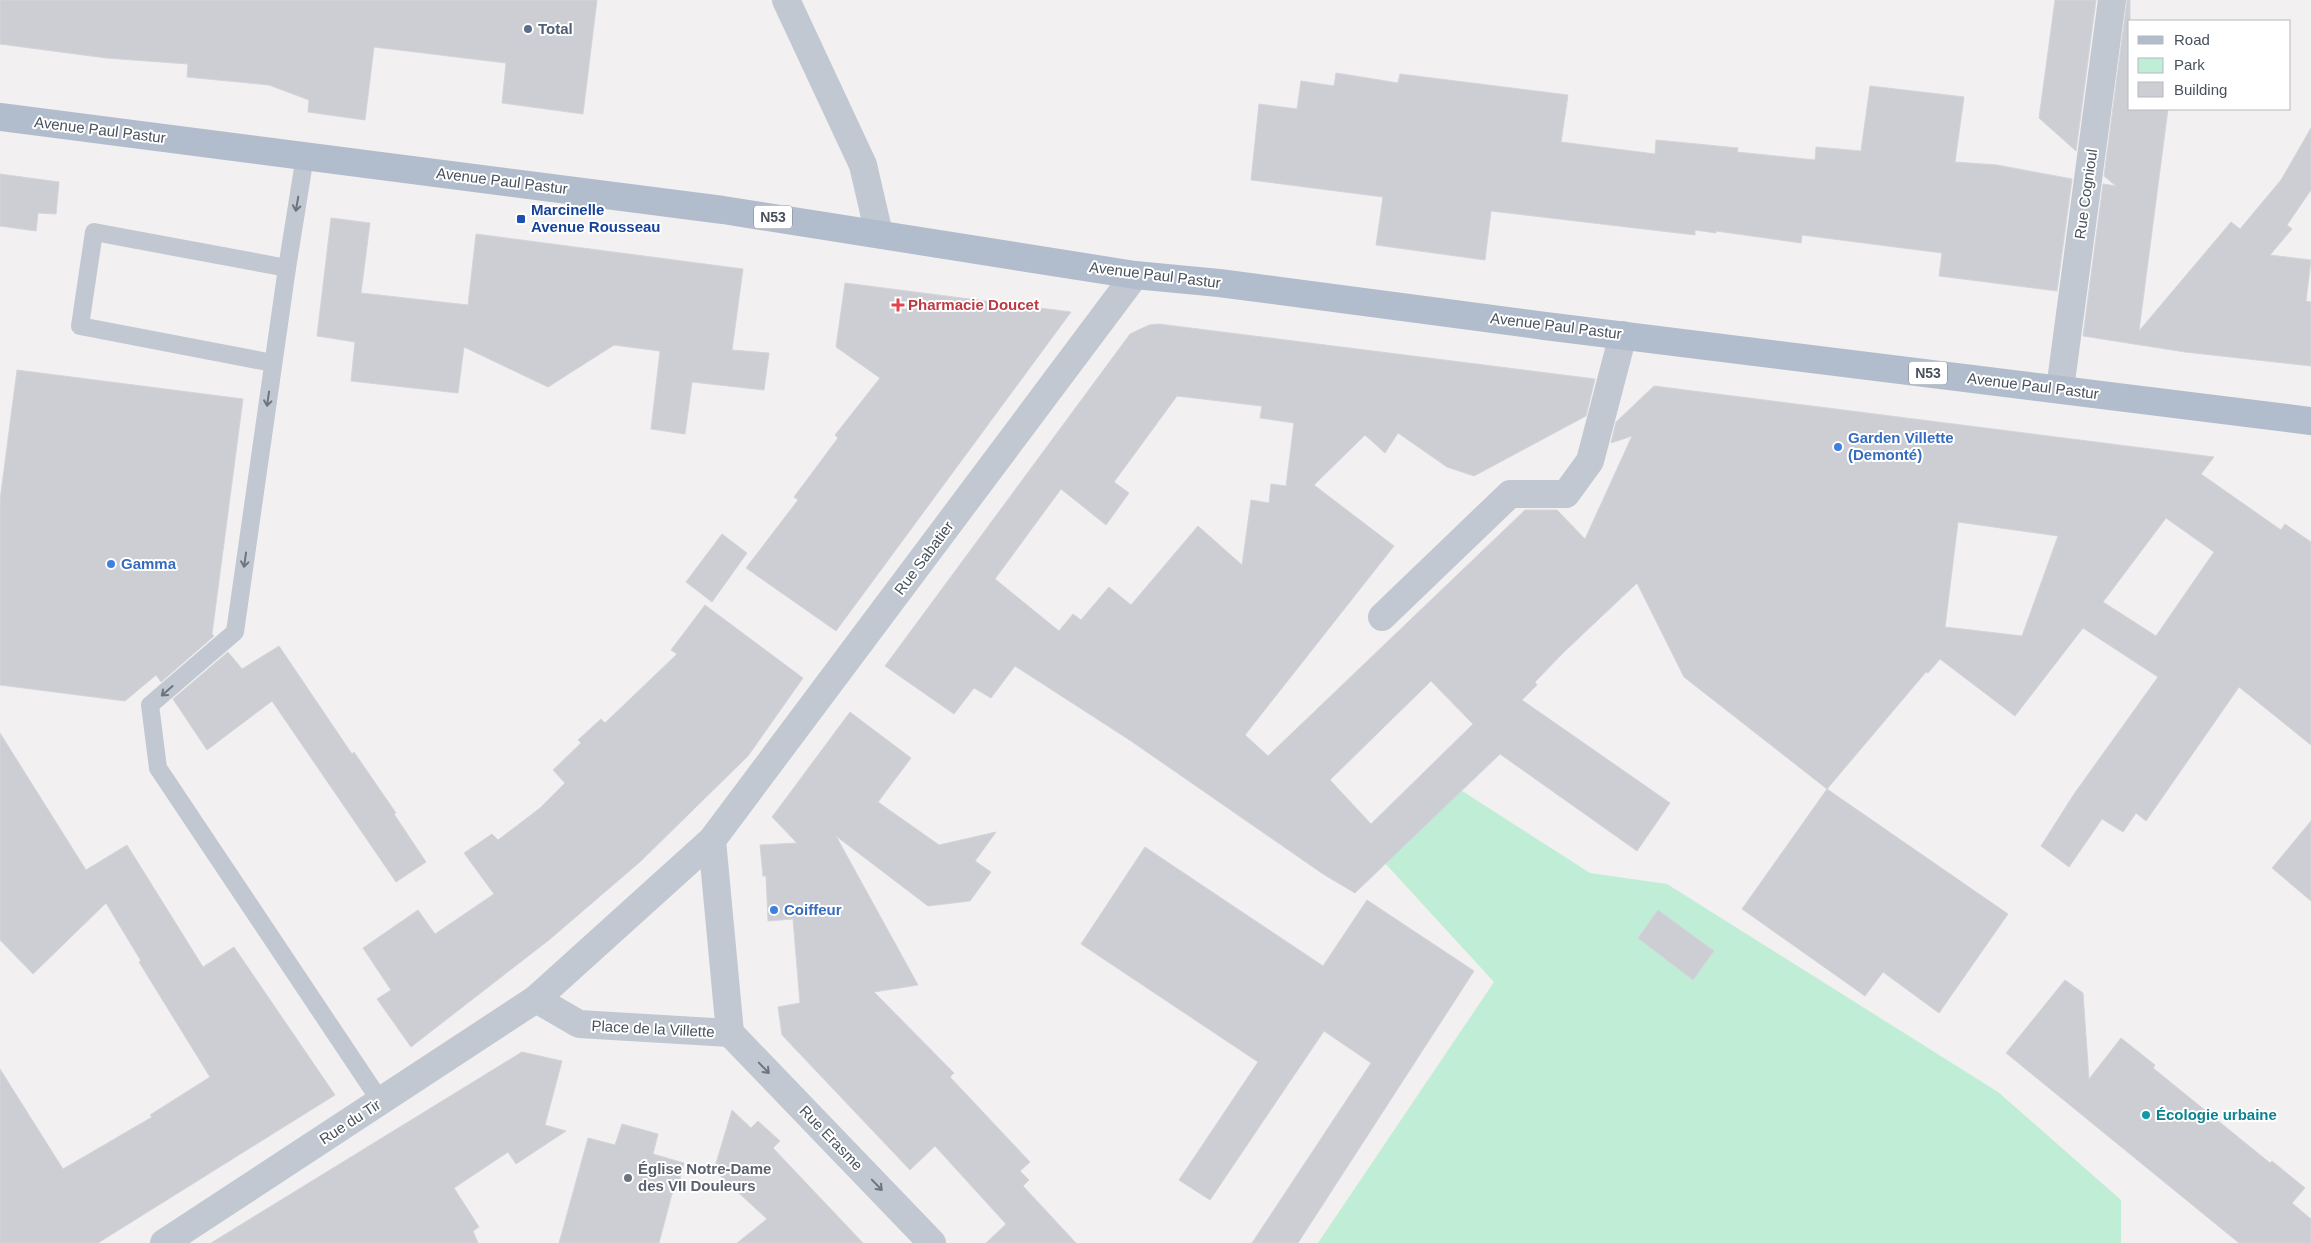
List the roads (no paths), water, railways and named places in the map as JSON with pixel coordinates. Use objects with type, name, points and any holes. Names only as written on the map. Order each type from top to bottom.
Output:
[{"type":"main road","name":"Avenue Paul Pastur","points":[[0,117],[723,210],[1135,275],[1220,283],[2311,421]]},
{"type":"street","points":[[786,0],[863,165],[880,234]]},
{"type":"street","name":"Rue Cognioul","points":[[2060,389],[2112,0]]},
{"type":"street","name":"Rue Sabatier","points":[[712,840],[1135,275]]},
{"type":"street","points":[[1382,617],[1510,494],[1566,494],[1590,460],[1623,335]]},
{"type":"street","points":[[536,999],[712,840]]},
{"type":"street","name":"Place de la Villette","points":[[536,999],[579,1024],[730,1033],[712,840]]},
{"type":"street","name":"Rue du Tir","points":[[164,1243],[536,999]]},
{"type":"street","name":"Rue Erasme","points":[[730,1033],[932,1243]]},
{"type":"lane","points":[[306,156],[287,268],[235,632],[150,706],[158,768],[381,1102]]},
{"type":"lane","points":[[273,363],[80,326],[94,232],[287,268]]},
{"type":"place","name":"Total","points":[[528,29]]},
{"type":"place","name":"Marcinelle Avenue Rousseau","points":[[521,219]]},
{"type":"place","name":"Pharmacie Doucet","points":[[898,305]]},
{"type":"place","name":"Garden Villette (Demonté)","points":[[1838,447]]},
{"type":"place","name":"Gamma","points":[[111,564]]},
{"type":"place","name":"Coiffeur","points":[[774,910]]},
{"type":"place","name":"Écologie urbaine","points":[[2146,1115]]},
{"type":"place","name":"Église Notre-Dame des VII Douleurs","points":[[628,1178]]}]
